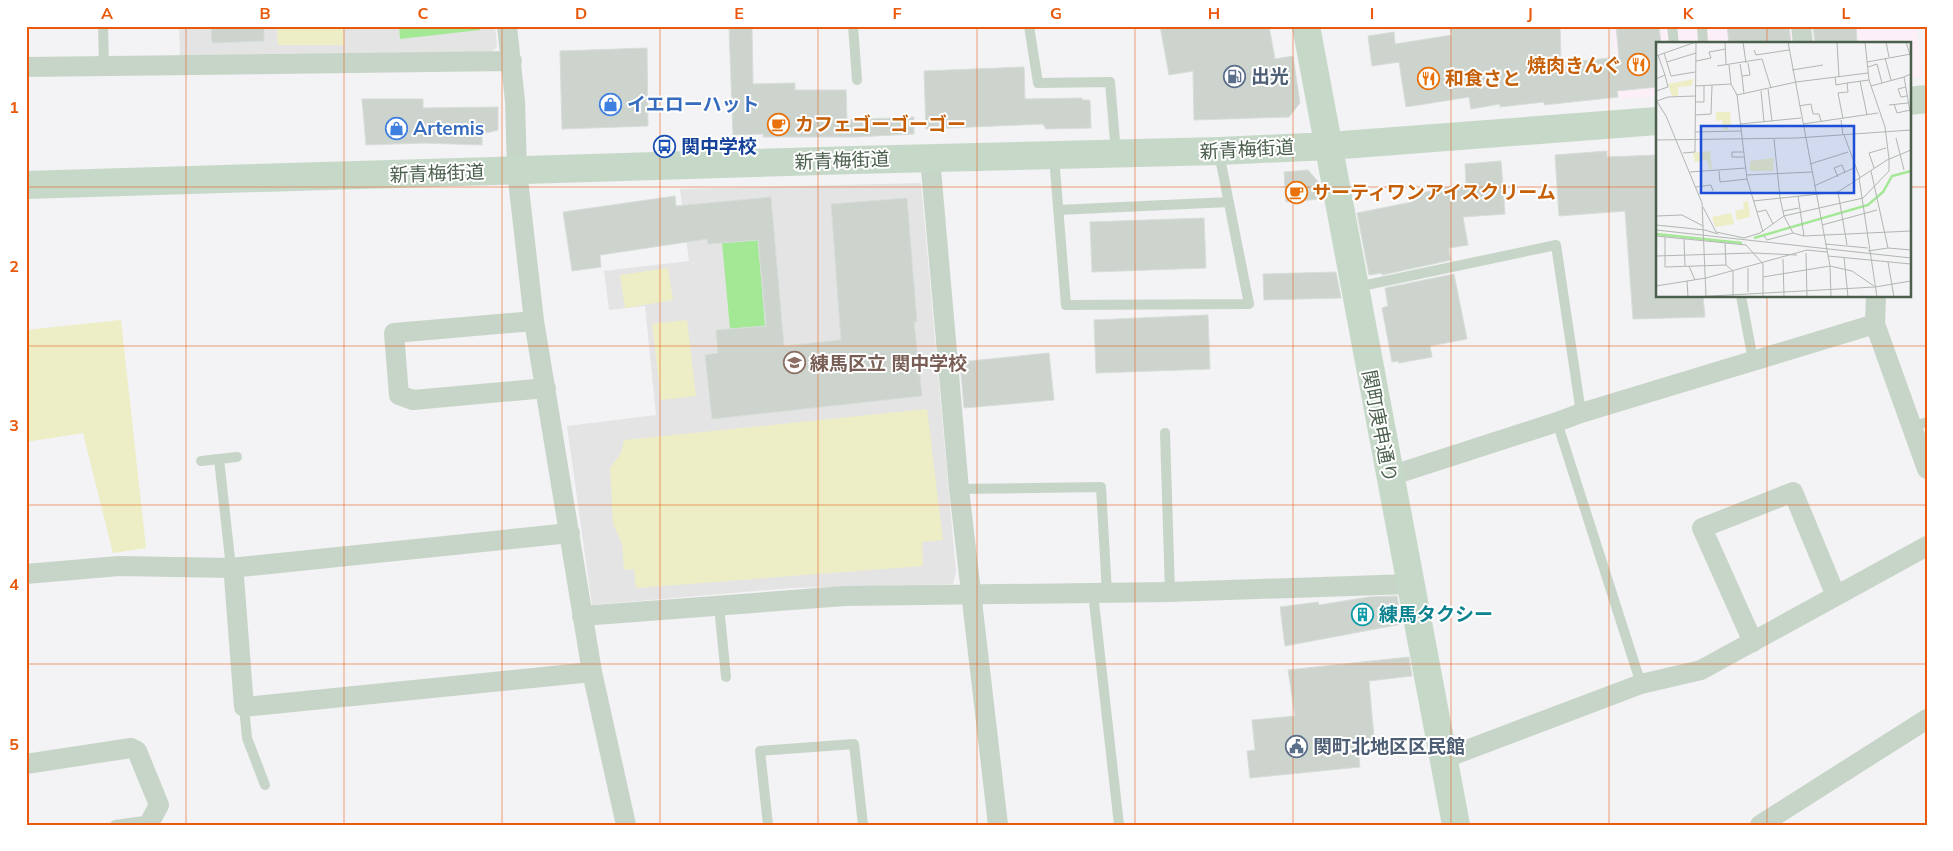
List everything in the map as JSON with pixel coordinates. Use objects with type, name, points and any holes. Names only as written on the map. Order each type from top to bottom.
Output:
[{"type":"main road","name":"関町庚申通り","points":[[1306,26],[1456,825]]},
{"type":"main road","points":[[1910,101],[1927,100]]},
{"type":"main road","name":"新青梅街道","points":[[26,185],[1219,151],[1329,146],[1656,121]]},
{"type":"street","points":[[507,26],[515,101],[517,171],[534,320],[592,672],[626,825]]},
{"type":"street","points":[[1801,26],[1803,42]]},
{"type":"street","points":[[26,67],[512,61]]},
{"type":"street","points":[[930,158],[959,489],[998,825]]},
{"type":"street","points":[[1876,298],[1875,324],[1919,425],[1927,469]]},
{"type":"street","points":[[534,320],[394,333],[399,394],[413,400],[546,388]]},
{"type":"street","points":[[1390,476],[1557,422],[1581,412],[1875,324]]},
{"type":"street","points":[[1753,642],[1702,528],[1793,492],[1836,596]]},
{"type":"street","points":[[26,574],[118,566],[231,568],[570,533]]},
{"type":"street","points":[[1443,759],[1641,684],[1701,670],[1927,546]]},
{"type":"street","points":[[231,568],[234,578],[244,707],[592,672]]},
{"type":"street","points":[[582,616],[845,596],[971,596],[1170,592],[1410,584]]},
{"type":"street","points":[[1760,825],[1927,719]]},
{"type":"street","points":[[26,764],[131,748],[137,751],[159,805],[151,820]]},
{"type":"lane","points":[[103,26],[104,65]]},
{"type":"lane","points":[[854,26],[857,80]]},
{"type":"lane","points":[[1029,26],[1038,84],[1110,82],[1116,154]]},
{"type":"lane","points":[[1672,26],[1674,42]]},
{"type":"lane","points":[[1702,26],[1703,42]]},
{"type":"lane","points":[[1054,156],[1066,305],[1249,304],[1219,151]]},
{"type":"lane","points":[[1058,210],[1229,202]]},
{"type":"lane","points":[[1354,288],[1556,246],[1581,412]]},
{"type":"lane","points":[[1741,298],[1753,360]]},
{"type":"lane","points":[[1557,422],[1641,684]]},
{"type":"lane","points":[[1165,433],[1170,592]]},
{"type":"lane","points":[[201,461],[236,457]]},
{"type":"lane","points":[[218,459],[231,568]]},
{"type":"lane","points":[[959,489],[1101,486],[1100,593],[1119,825]]},
{"type":"lane","points":[[719,606],[726,677]]},
{"type":"lane","points":[[244,707],[247,738],[265,785]]},
{"type":"lane","points":[[768,825],[760,751],[854,744],[863,825]]},
{"type":"lane","points":[[115,825],[151,820]]},
{"type":"shaded area","points":[[179,26],[495,26],[497,46],[492,52],[180,57]]},
{"type":"shaded area","points":[[277,26],[343,26],[344,45],[278,45]]},
{"type":"shaded area","points":[[399,26],[480,26],[480,30],[400,39]]},
{"type":"shaded area","points":[[1612,26],[1796,26],[1798,42],[1656,42],[1656,96],[1619,99]]},
{"type":"shaded area","points":[[1842,26],[1916,26],[1923,77],[1910,78],[1910,42],[1859,42],[1858,32]]},
{"type":"shaded area","name":"練馬区立 関中学校","points":[[921,183],[956,572],[953,584],[791,588],[592,605],[567,426],[656,415],[645,306],[609,310],[604,271],[689,261],[680,189]]},
{"type":"shaded area","points":[[758,240],[765,326],[730,329],[722,243]]},
{"type":"shaded area","points":[[668,268],[673,300],[625,308],[620,275]]},
{"type":"shaded area","points":[[121,320],[146,548],[113,553],[83,433],[26,442],[26,330]]},
{"type":"shaded area","points":[[687,320],[696,396],[661,400],[652,324]]},
{"type":"shaded area","points":[[927,409],[943,540],[922,542],[923,566],[636,588],[634,569],[624,570],[622,544],[613,523],[610,468],[621,453],[624,440]]},
{"type":"building","points":[[211,26],[264,26],[264,41],[212,43]]},
{"type":"building","points":[[729,26],[752,26],[753,84],[795,83],[795,90],[846,90],[847,120],[914,117],[914,134],[856,137],[763,137],[763,134],[733,135]]},
{"type":"building","points":[[1160,26],[1269,26],[1275,59],[1293,56],[1300,103],[1289,117],[1194,120],[1193,71],[1169,75]]},
{"type":"building","points":[[1459,26],[1560,26],[1561,63],[1619,57],[1616,26],[1659,26],[1661,42],[1656,42],[1656,87],[1617,91],[1618,97],[1544,105],[1544,102],[1500,107],[1500,104],[1471,109],[1469,97],[1406,107],[1399,62],[1372,66],[1368,36],[1394,32],[1395,44],[1452,35],[1450,28]]},
{"type":"building","points":[[1727,26],[1789,26],[1791,42],[1729,42]]},
{"type":"building","points":[[1813,26],[1856,26],[1857,42],[1815,42]]},
{"type":"building","points":[[647,48],[648,126],[562,129],[560,51]]},
{"type":"building","points":[[1024,67],[1025,99],[1082,98],[1082,100],[1090,100],[1091,128],[1046,129],[1043,124],[926,129],[924,71]]},
{"type":"building","points":[[362,99],[423,99],[423,108],[498,107],[498,130],[482,134],[482,145],[424,143],[366,145]]},
{"type":"building","points":[[1607,151],[1607,157],[1656,155],[1656,298],[1703,298],[1705,317],[1633,319],[1625,211],[1559,216],[1555,155]]},
{"type":"building","points":[[1501,161],[1505,214],[1463,217],[1468,245],[1449,248],[1451,260],[1382,275],[1382,273],[1369,275],[1357,213],[1412,202],[1411,195],[1466,184],[1465,164]]},
{"type":"building","points":[[1308,170],[1320,184],[1320,199],[1286,202],[1284,172]]},
{"type":"building","points":[[675,196],[676,206],[771,197],[784,346],[841,340],[831,204],[907,198],[917,322],[914,322],[922,396],[712,419],[705,355],[718,353],[716,330],[766,326],[758,240],[708,244],[707,239],[600,255],[601,267],[572,271],[563,212]]},
{"type":"building","points":[[1204,218],[1206,268],[1092,272],[1090,222]]},
{"type":"building","points":[[1336,272],[1341,298],[1264,300],[1263,274]]},
{"type":"building","points":[[1454,274],[1467,339],[1430,346],[1432,357],[1399,363],[1398,361],[1392,362],[1382,308],[1388,306],[1385,288]]},
{"type":"building","points":[[1208,315],[1210,369],[1096,373],[1094,320]]},
{"type":"building","points":[[1049,353],[1054,400],[964,408],[960,362]]},
{"type":"building","points":[[1397,596],[1402,624],[1285,646],[1280,607],[1318,602],[1319,605],[1369,597]]},
{"type":"building","points":[[1409,657],[1412,676],[1369,681],[1374,738],[1357,739],[1360,767],[1250,778],[1247,751],[1255,750],[1252,720],[1295,716],[1288,670]]},
{"type":"place","name":"焼肉きんぐ","points":[[1638,65]]},
{"type":"place","name":"出光","points":[[1235,76]]},
{"type":"place","name":"和食さと","points":[[1429,78]]},
{"type":"place","name":"イエローハット","points":[[611,104]]},
{"type":"place","name":"カフェゴーゴーゴー","points":[[779,124]]},
{"type":"place","name":"Artemis","points":[[397,128]]},
{"type":"place","name":"関中学校","points":[[665,146]]},
{"type":"place","name":"サーティワンアイスクリーム","points":[[1296,192]]},
{"type":"place","name":"練馬区立 関中学校","points":[[794,363]]},
{"type":"place","name":"練馬タクシー","points":[[1363,614]]},
{"type":"place","name":"関町北地区区民館","points":[[1297,746]]}]
